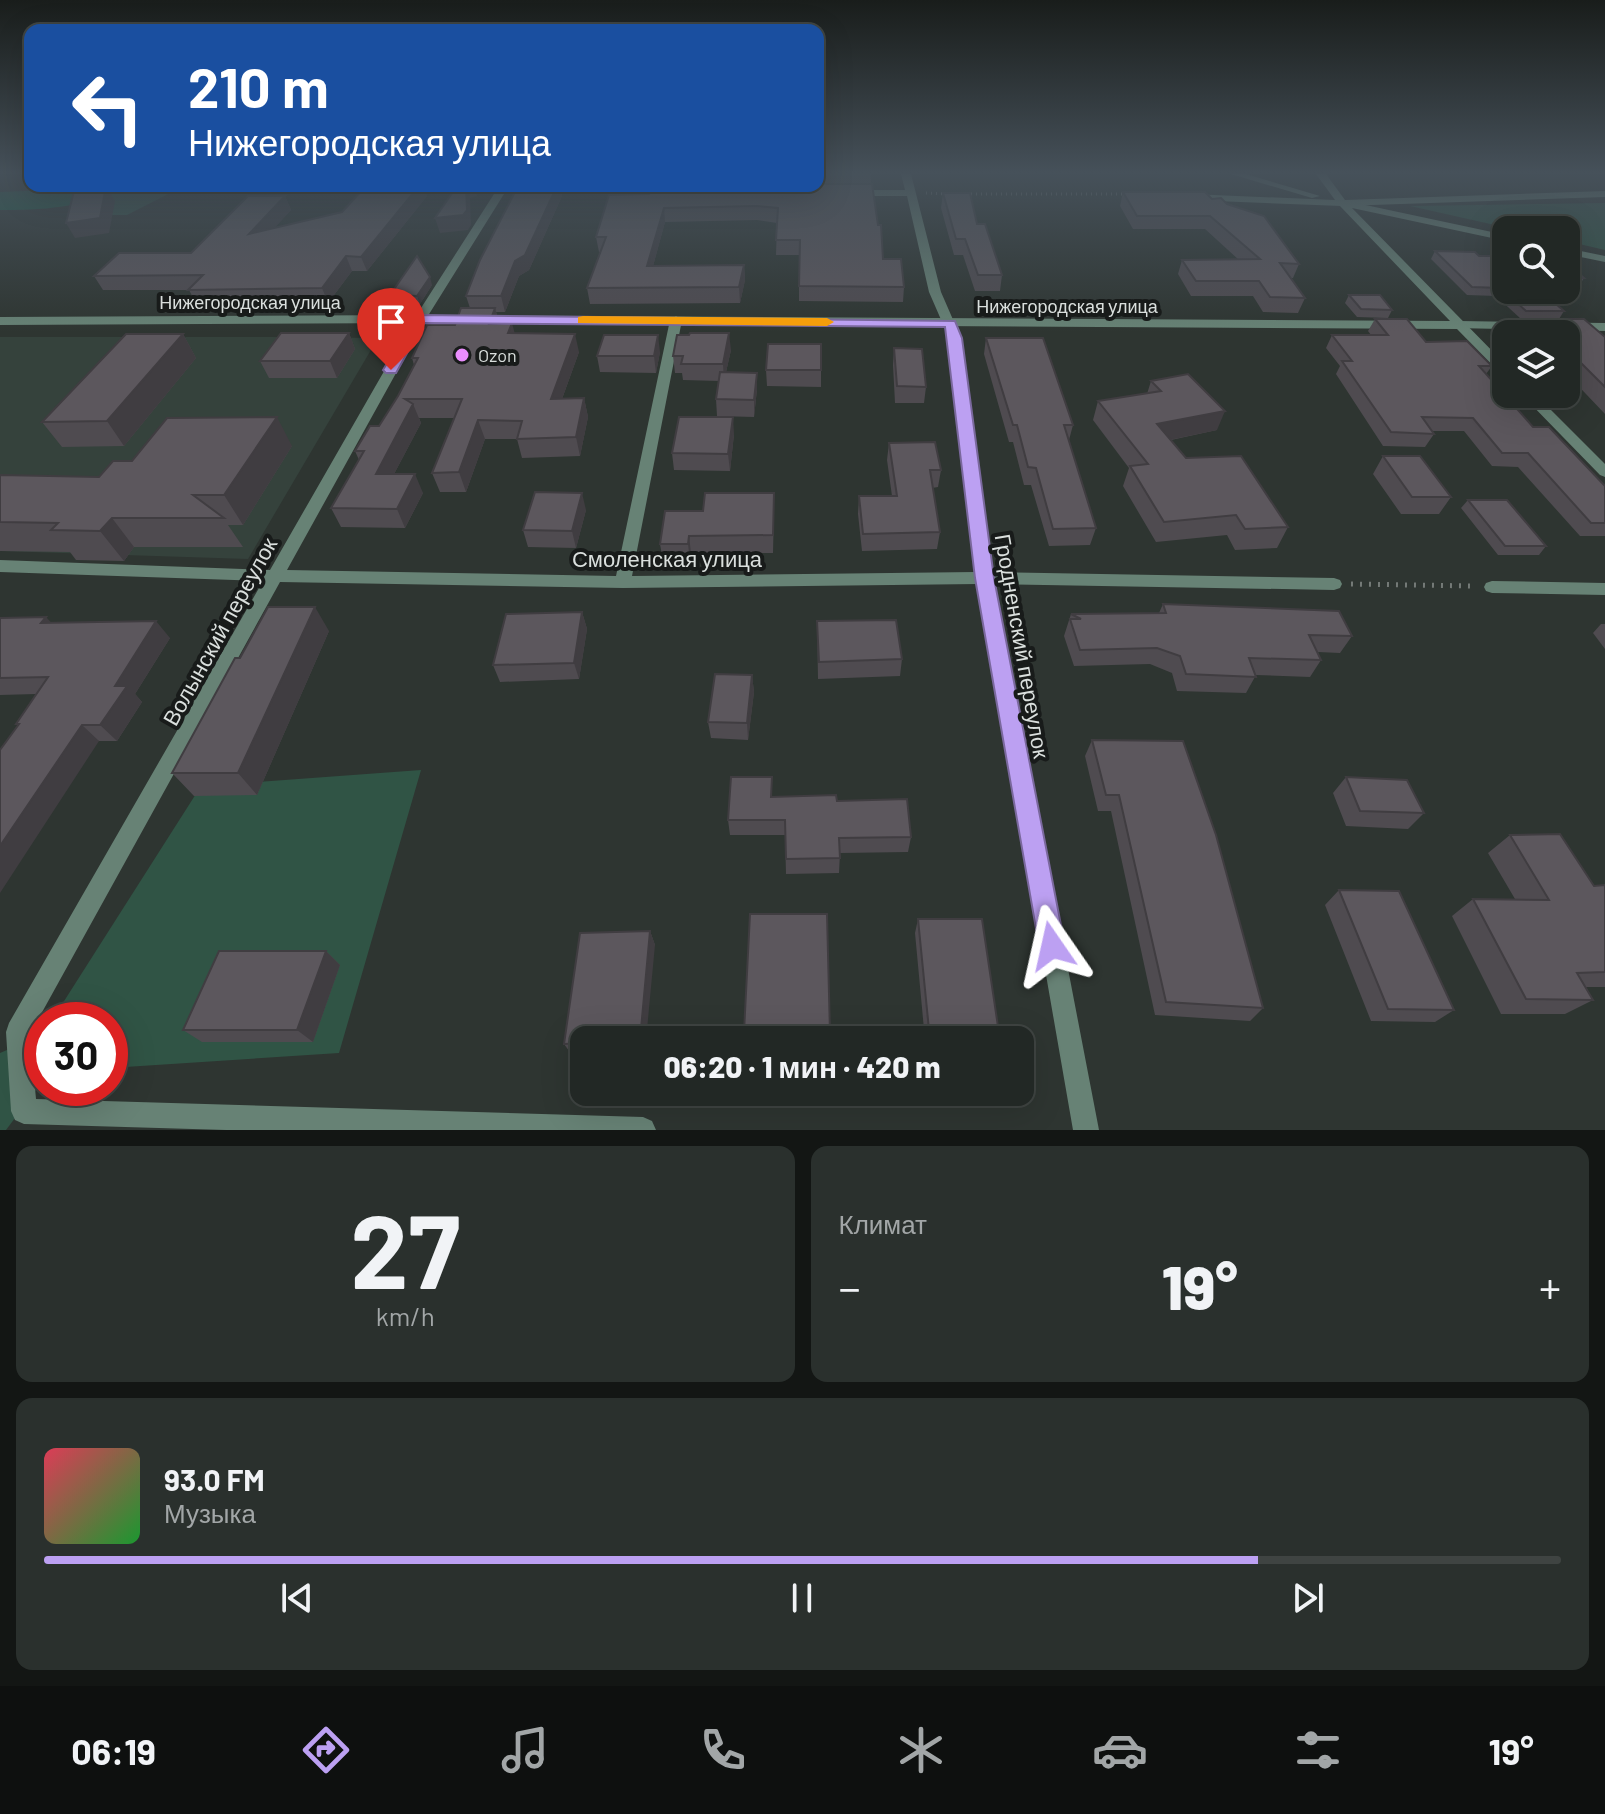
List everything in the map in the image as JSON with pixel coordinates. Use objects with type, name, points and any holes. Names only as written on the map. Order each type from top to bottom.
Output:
[{"type":"street","name":"Волынский переулок","points":[[482,227],[420,319],[18,1032],[24,1111],[643,1130]]},
{"type":"street","name":"Гродненский переулок","points":[[918,227],[935,292],[955,338],[985,578],[1086,1130]]},
{"type":"street","points":[[1365,227],[1492,358]]},
{"type":"street","points":[[1453,227],[1492,235]]},
{"type":"street","points":[[1580,254],[1605,259]]},
{"type":"street","name":"Нижегородская улица","points":[[0,321],[420,319],[1605,327]]},
{"type":"street","points":[[623,582],[676,320]]},
{"type":"street","points":[[1542,408],[1605,472]]},
{"type":"street","name":"Смоленская улица","points":[[0,566],[275,576],[623,582],[985,578],[1334,584]]},
{"type":"street","points":[[1492,587],[1605,589]]},
{"type":"path","points":[[1334,584],[1492,587]]},
{"type":"shaded area","points":[[0,337],[378,338],[248,559],[0,551]]},
{"type":"green space","points":[[1580,227],[1605,227],[1605,250],[1580,244]]},
{"type":"green space","points":[[421,770],[339,1053],[128,1067],[128,1002],[63,1002],[201,786]]},
{"type":"green space","points":[[24,1043],[24,1106],[6,1130],[0,1130],[0,1053]]},
{"type":"building","points":[[217,227],[256,227],[249,234],[280,227],[386,227],[361,257],[346,256],[322,288],[188,290],[203,275],[94,276],[119,253],[191,253]]},
{"type":"building","points":[[497,227],[538,227],[525,255],[515,261],[501,296],[466,296]]},
{"type":"building","points":[[599,227],[659,227],[647,266],[744,265],[739,287],[587,288],[606,237],[596,237]]},
{"type":"building","points":[[777,227],[881,227],[883,259],[901,259],[904,287],[799,286],[800,240],[776,240]]},
{"type":"building","points":[[953,227],[986,227],[1002,275],[978,275],[965,239],[956,239]]},
{"type":"building","points":[[1222,227],[1272,227],[1299,264],[1280,263],[1305,298],[1270,297],[1259,281],[1196,281],[1182,260],[1260,259]]},
{"type":"building","points":[[1435,251],[1475,252],[1479,256],[1492,256],[1492,288],[1472,287]]},
{"type":"building","points":[[417,256],[430,277],[417,296],[390,295]]},
{"type":"building","points":[[1349,295],[1380,295],[1392,310],[1361,309]]},
{"type":"building","points":[[1518,304],[1556,304],[1564,311],[1526,311]]},
{"type":"building","points":[[461,308],[495,308],[489,324],[512,323],[508,333],[575,334],[551,399],[584,398],[576,437],[517,439],[522,421],[478,420],[459,472],[432,473],[462,399],[405,399],[413,404],[376,474],[415,474],[397,509],[331,508],[364,451],[355,451],[370,426],[379,426],[418,358],[412,358],[427,325],[455,325]]},
{"type":"building","points":[[1375,319],[1407,319],[1426,342],[1467,341],[1492,366],[1479,366],[1492,381],[1492,408],[1516,408],[1533,427],[1549,427],[1605,486],[1605,523],[1591,523],[1528,453],[1502,453],[1473,418],[1422,417],[1434,434],[1391,432],[1342,361],[1352,361],[1332,335],[1388,335]]},
{"type":"building","points":[[1584,319],[1605,337],[1605,387],[1580,362],[1580,320],[1546,320]]},
{"type":"building","points":[[281,333],[349,333],[330,361],[260,361]]},
{"type":"building","points":[[729,333],[723,364],[681,364],[683,356],[673,356],[677,335]]},
{"type":"building","points":[[126,334],[183,334],[107,421],[42,422]]},
{"type":"building","points":[[604,335],[658,335],[654,356],[597,356]]},
{"type":"building","points":[[986,338],[1043,338],[1073,425],[1064,425],[1096,528],[1053,529],[1036,468],[1028,467],[1017,425],[1013,425]]},
{"type":"building","points":[[768,344],[821,344],[821,370],[766,370]]},
{"type":"building","points":[[894,348],[922,349],[926,387],[897,386]]},
{"type":"building","points":[[720,372],[757,373],[754,400],[716,399]]},
{"type":"building","points":[[1188,374],[1225,411],[1157,424],[1186,458],[1241,456],[1288,527],[1245,529],[1236,515],[1164,522],[1130,466],[1148,464],[1098,401],[1161,391],[1151,381]]},
{"type":"building","points":[[277,417],[224,495],[193,495],[224,518],[112,518],[100,531],[51,530],[58,523],[0,522],[0,475],[99,477],[113,461],[132,461],[167,418]]},
{"type":"building","points":[[679,417],[733,417],[728,454],[672,453]]},
{"type":"building","points":[[935,442],[941,470],[930,470],[940,532],[863,534],[859,496],[897,496],[889,443]]},
{"type":"building","points":[[1383,456],[1420,456],[1451,497],[1412,497]]},
{"type":"building","points":[[535,492],[582,493],[572,531],[523,530]]},
{"type":"building","points":[[705,493],[774,493],[773,535],[689,536],[688,544],[660,544],[665,511],[703,511]]},
{"type":"building","points":[[1468,500],[1507,500],[1546,546],[1505,546]]},
{"type":"building","points":[[1163,604],[1339,611],[1352,636],[1309,635],[1321,660],[1249,658],[1256,677],[1186,674],[1180,656],[1157,648],[1080,650],[1070,619],[1081,619],[1071,614],[1166,613]]},
{"type":"building","points":[[268,607],[315,607],[238,773],[172,773],[235,658],[240,658]]},
{"type":"building","points":[[582,612],[574,663],[493,665],[506,614]]},
{"type":"building","points":[[46,617],[41,623],[156,621],[115,686],[127,686],[100,725],[82,725],[0,846],[0,750],[48,677],[0,678],[0,618]]},
{"type":"building","points":[[896,620],[902,659],[819,662],[817,621]]},
{"type":"building","points":[[715,674],[752,675],[747,723],[708,722]]},
{"type":"building","points":[[1092,740],[1183,741],[1216,835],[1263,1008],[1166,1002],[1119,795],[1106,795]]},
{"type":"building","points":[[731,777],[772,777],[771,797],[836,795],[837,801],[907,799],[911,837],[839,838],[840,858],[786,859],[785,820],[728,820]]},
{"type":"building","points":[[1346,777],[1407,780],[1424,813],[1360,811]]},
{"type":"building","points":[[1560,834],[1594,886],[1605,885],[1605,972],[1577,973],[1593,1000],[1526,999],[1473,899],[1549,900],[1510,835]]},
{"type":"building","points":[[1339,890],[1399,891],[1454,1010],[1388,1009]]},
{"type":"building","points":[[750,914],[827,914],[830,1026],[744,1026]]},
{"type":"building","points":[[918,919],[982,919],[998,1026],[929,1026]]},
{"type":"building","points":[[650,931],[641,1026],[570,1026],[570,1044],[564,1044],[580,933]]},
{"type":"building","points":[[219,951],[326,951],[297,1030],[183,1030]]},
{"type":"slow traffic","points":[[583,320],[827,322]]},
{"type":"place","name":"Ozon","points":[[462,355]]},
{"type":"route","points":[[391,370],[420,319],[951,323],[985,578],[1052,946]]}]
